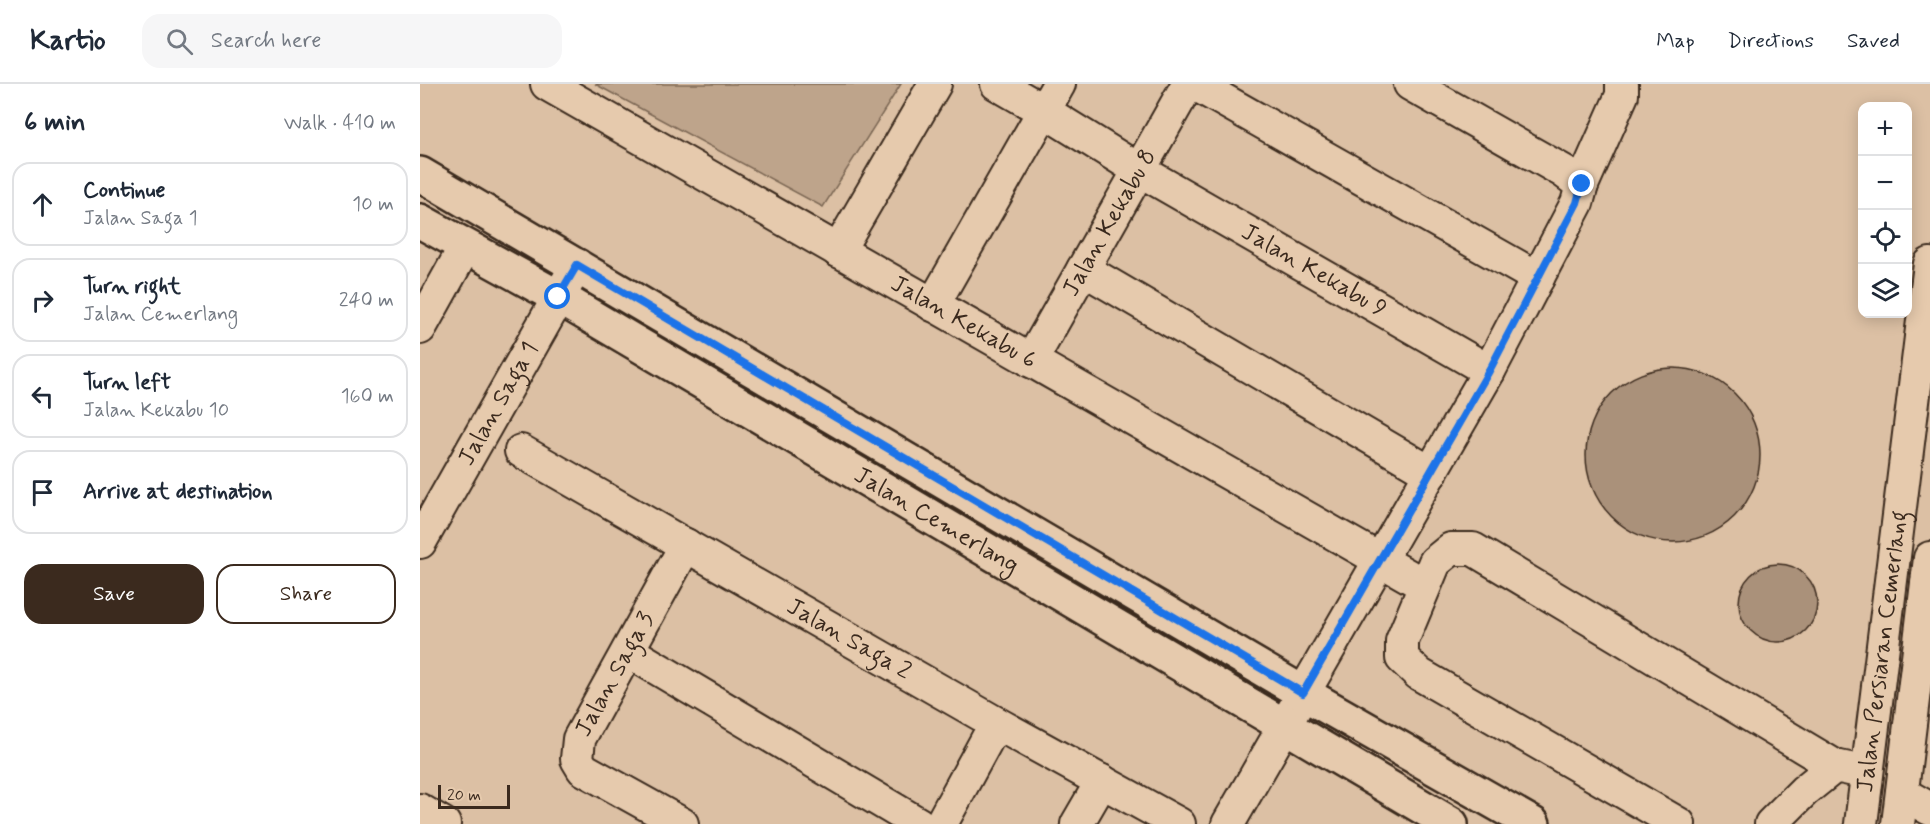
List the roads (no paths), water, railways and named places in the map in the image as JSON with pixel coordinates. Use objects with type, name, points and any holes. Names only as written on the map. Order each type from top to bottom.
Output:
[{"type":"main road","name":"Jalan Cemerlang","points":[[420,174],[1303,693],[1533,824]]},
{"type":"main road","name":"Jalan Cemerlang","points":[[420,221],[558,297],[1451,824]]},
{"type":"street","points":[[838,251],[935,84]]},
{"type":"street","name":"Jalan Kekabu 9","points":[[997,84],[1139,170],[1489,371]]},
{"type":"street","points":[[933,305],[1059,84]]},
{"type":"street","name":"Jalan Kekabu 8","points":[[1031,361],[1188,84]]},
{"type":"street","points":[[1195,84],[1538,278]]},
{"type":"street","points":[[1410,84],[1582,184]]},
{"type":"street","points":[[1228,824],[1489,371],[1577,203],[1582,184],[1622,94],[1622,84]]},
{"type":"street","name":"Jalan Kekabu 6","points":[[554,86],[838,251],[1424,585]]},
{"type":"street","points":[[420,328],[428,296],[465,247]]},
{"type":"street","name":"Jalan Persiaran Cemerlang","points":[[1861,824],[1867,773],[1918,469],[1930,264]]},
{"type":"street","name":"Jalan Saga 1","points":[[420,542],[577,265]]},
{"type":"street","points":[[1083,268],[1431,473]]},
{"type":"street","name":"Jalan Saga 2","points":[[521,451],[996,723],[1179,824]]},
{"type":"street","name":"Jalan Saga 3","points":[[682,824],[583,769],[577,759],[579,739],[686,545]]},
{"type":"street","points":[[1679,824],[1419,674],[1402,658],[1402,641],[1435,562],[1451,549],[1473,549],[1835,766],[1867,773]]},
{"type":"street","name":"Jalan Persiaran Cemerlang","points":[[1898,824],[1930,558]]},
{"type":"street","points":[[628,651],[919,824]]},
{"type":"street","points":[[941,824],[996,723]]},
{"type":"street","points":[[1771,824],[1804,791],[1835,766]]},
{"type":"street","points":[[1077,824],[1102,781]]},
{"type":"street","points":[[1902,793],[1930,809]]},
{"type":"street","points":[[420,810],[444,824]]}]
